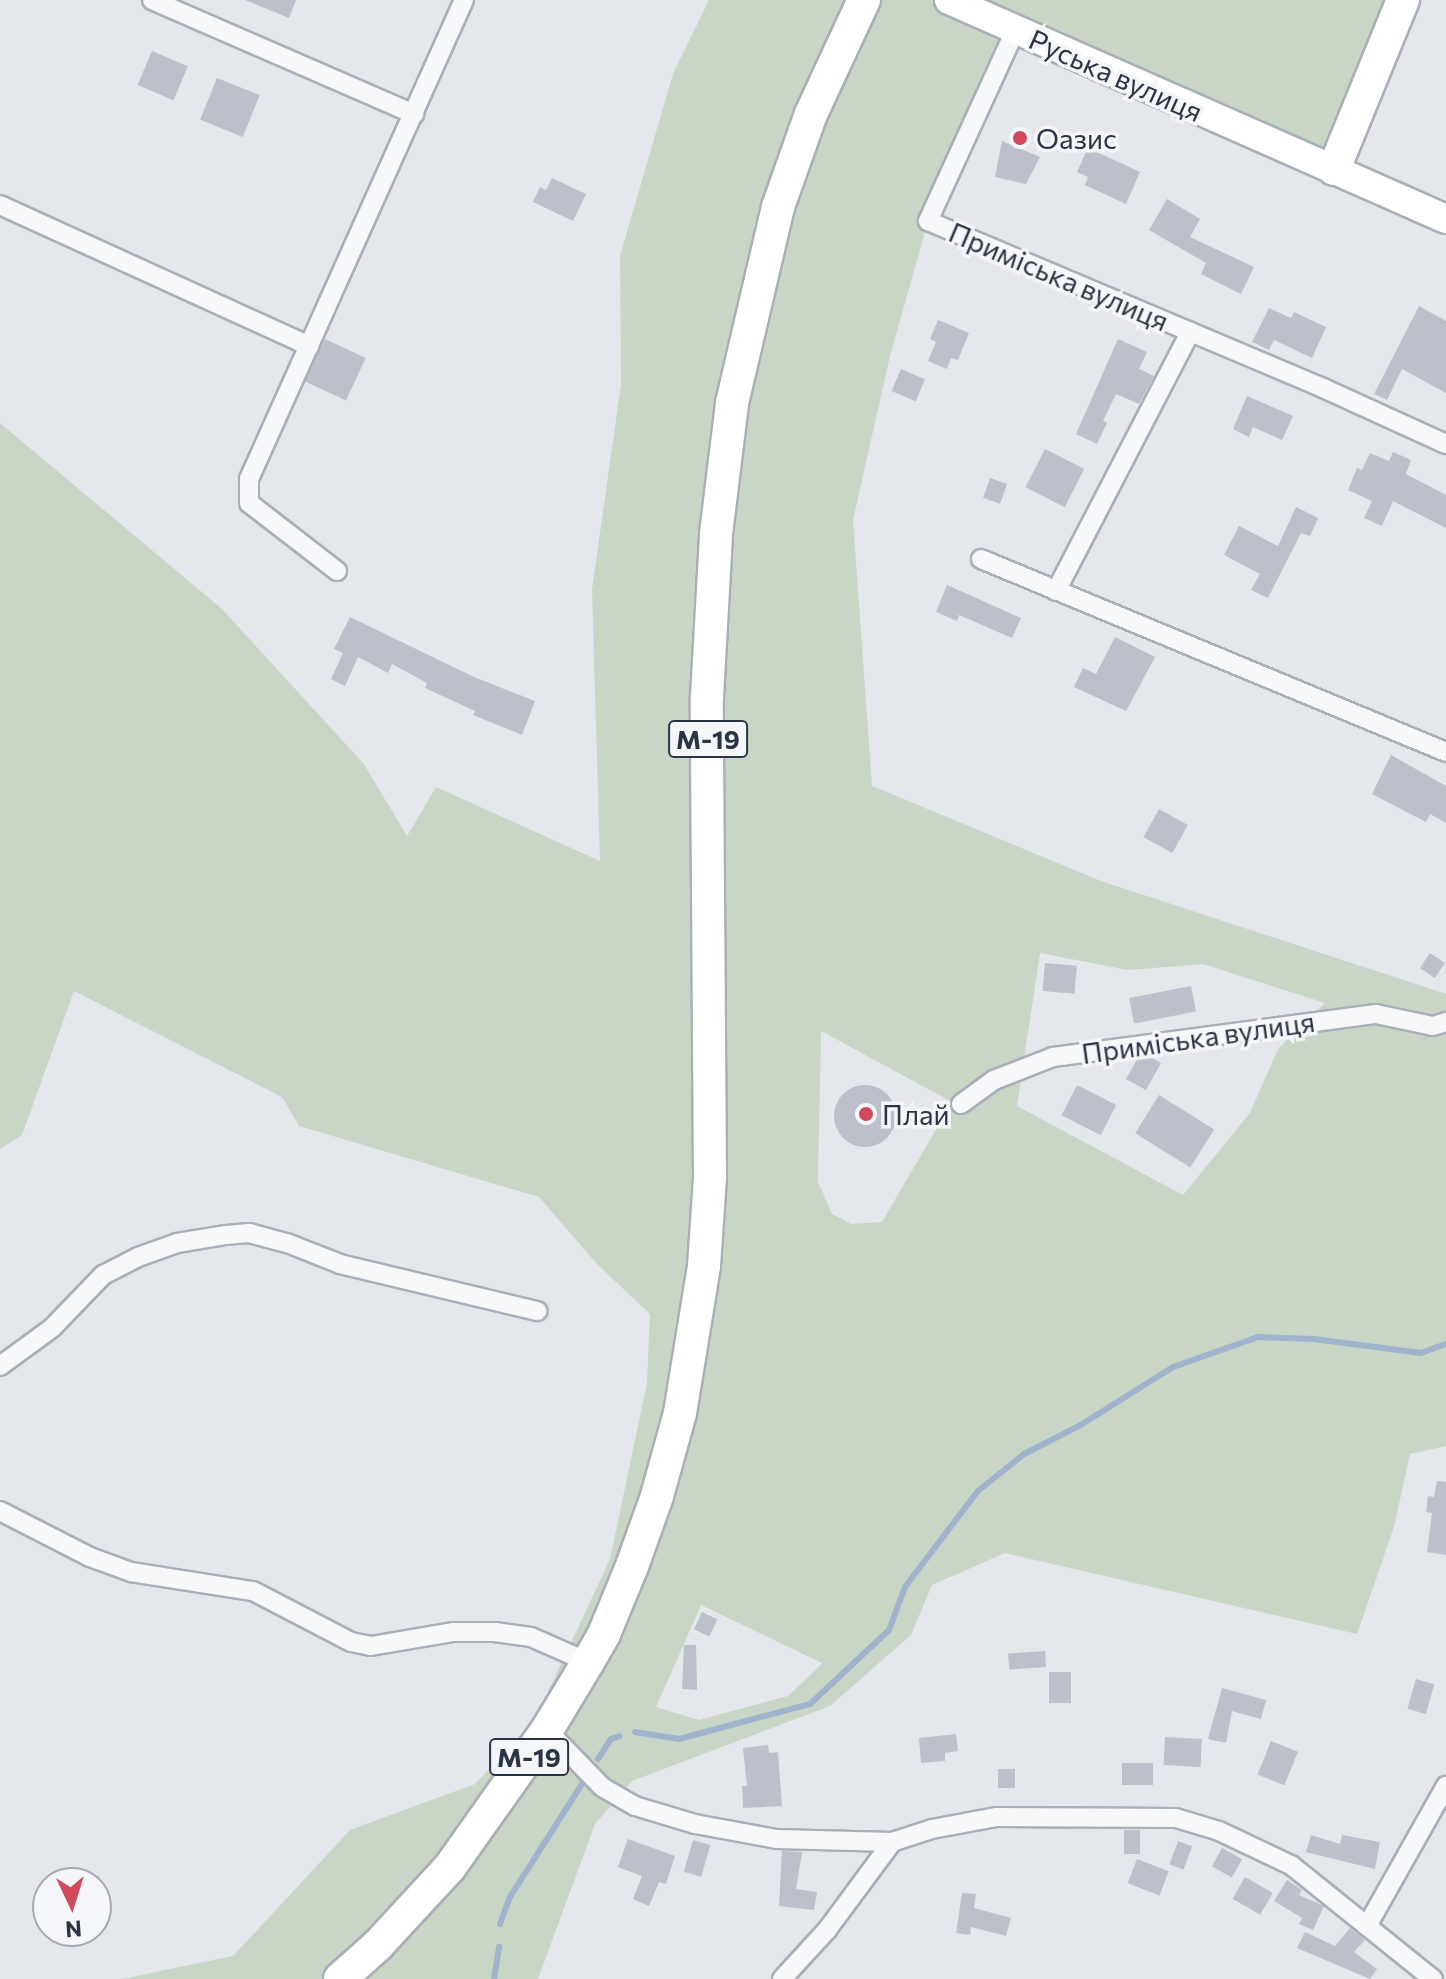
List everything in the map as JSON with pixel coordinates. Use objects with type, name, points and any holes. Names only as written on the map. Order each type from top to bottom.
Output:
[{"type":"highway","name":"М-19","points":[[340,1979],[378,1945],[450,1867],[547,1730],[588,1662],[615,1607],[657,1496],[685,1386],[704,1266],[711,1092],[707,697],[716,534],[732,403],[778,207],[811,114],[864,0]]},
{"type":"highway","points":[[1334,169],[1403,0]]},
{"type":"main road","name":"Руська вулиця","points":[[949,0],[1446,219]]},
{"type":"street","points":[[152,0],[414,114]]},
{"type":"street","points":[[337,571],[249,503],[249,479],[464,0]]},
{"type":"street","name":"Приміська вулиця","points":[[1015,31],[928,221],[1446,444]]},
{"type":"street","points":[[0,205],[309,346]]},
{"type":"street","name":"Приміська вулиця","points":[[1056,591],[1190,332]]},
{"type":"street","points":[[981,559],[1446,752]]},
{"type":"street","name":"Приміська вулиця","points":[[961,1104],[994,1080],[1053,1057],[1376,1014],[1433,1026],[1446,1022]]},
{"type":"street","points":[[0,1366],[52,1328],[103,1275],[138,1257],[177,1243],[226,1235],[249,1233],[287,1243],[340,1264],[537,1311]]},
{"type":"street","points":[[0,1511],[90,1557],[131,1572],[253,1591],[351,1642],[371,1646],[454,1632],[495,1632],[531,1637],[588,1662]]},
{"type":"street","points":[[547,1730],[602,1787],[635,1806],[695,1824],[777,1839],[892,1842],[932,1829],[997,1817],[1176,1818],[1219,1831],[1291,1865],[1433,1979]]},
{"type":"street","points":[[1367,1926],[1446,1786]]},
{"type":"street","points":[[782,1979],[827,1930],[892,1842]]},
{"type":"green space","points":[[709,0],[1408,0],[1336,174],[1008,35],[928,221],[890,356],[853,520],[872,786],[1101,881],[1446,994],[1446,1446],[1410,1454],[1394,1527],[1357,1634],[1005,1553],[932,1585],[911,1635],[830,1706],[632,1781],[595,1824],[538,1979],[122,1979],[233,1956],[350,1830],[475,1784],[535,1720],[610,1559],[647,1383],[650,1314],[597,1264],[539,1197],[299,1126],[282,1097],[74,991],[22,1135],[0,1149],[0,423],[222,609],[363,763],[407,836],[436,787],[600,861],[592,589],[621,385],[620,256],[673,74]],"holes":[[[1040,953],[1128,970],[1203,964],[1325,1003],[1278,1049],[1250,1113],[1183,1195],[1017,1106]],[[821,1031],[952,1102],[882,1222],[851,1224],[832,1214],[818,1182]],[[701,1605],[822,1663],[788,1696],[699,1720],[656,1707]]]},
{"type":"building","points":[[245,0],[296,0],[289,18]]},
{"type":"building","points":[[152,51],[188,66],[173,100],[138,85]]},
{"type":"building","points":[[217,78],[260,95],[243,137],[200,120]]},
{"type":"building","points":[[1002,141],[1040,157],[1026,184],[995,177]]},
{"type":"building","points":[[1088,148],[1140,172],[1126,204],[1085,185],[1088,177],[1077,172]]},
{"type":"building","points":[[552,178],[586,194],[573,221],[533,202],[540,187],[546,190]]},
{"type":"building","points":[[1167,199],[1200,219],[1190,237],[1254,267],[1241,294],[1201,274],[1206,263],[1149,230]]},
{"type":"building","points":[[1419,306],[1446,321],[1446,393],[1402,369],[1387,400],[1374,394]]},
{"type":"building","points":[[1269,308],[1291,318],[1294,312],[1326,327],[1312,358],[1274,340],[1269,350],[1252,342]]},
{"type":"building","points":[[938,320],[969,333],[958,360],[951,358],[947,369],[928,361],[936,342],[930,339]]},
{"type":"building","points":[[325,339],[366,358],[346,401],[305,382]]},
{"type":"building","points":[[1118,339],[1147,352],[1139,369],[1154,376],[1139,404],[1116,394],[1103,421],[1107,423],[1097,444],[1076,434]]},
{"type":"building","points":[[901,369],[925,379],[916,401],[892,391]]},
{"type":"building","points":[[1247,396],[1293,416],[1282,440],[1253,427],[1249,437],[1233,429]]},
{"type":"building","points":[[1045,449],[1084,469],[1065,507],[1025,487]]},
{"type":"building","points":[[1393,452],[1411,460],[1406,474],[1446,495],[1446,528],[1393,501],[1382,526],[1364,518],[1372,501],[1348,490],[1357,468],[1362,470],[1370,453],[1389,461]]},
{"type":"building","points":[[990,478],[1007,484],[1000,504],[983,498]]},
{"type":"building","points":[[1296,507],[1318,518],[1310,536],[1301,533],[1268,598],[1251,590],[1260,574],[1224,555],[1239,526],[1278,546]]},
{"type":"building","points":[[947,585],[1021,618],[1012,638],[959,615],[957,621],[936,612]]},
{"type":"building","points":[[350,617],[474,677],[535,701],[522,735],[473,715],[475,711],[425,688],[427,683],[392,664],[388,673],[358,657],[345,686],[331,679],[343,653],[334,649]]},
{"type":"building","points":[[1115,637],[1155,657],[1126,711],[1074,687],[1083,668],[1096,674]]},
{"type":"building","points":[[1391,755],[1446,786],[1446,823],[1430,814],[1426,822],[1372,794]]},
{"type":"building","points":[[1159,809],[1188,825],[1172,853],[1143,837]]},
{"type":"building","points":[[1430,953],[1445,963],[1435,978],[1420,968]]},
{"type":"building","points":[[1045,963],[1077,966],[1074,994],[1043,991]]},
{"type":"building","points":[[1191,986],[1196,1012],[1134,1024],[1129,998]]},
{"type":"building","points":[[1149,1056],[1161,1063],[1146,1090],[1126,1079],[1138,1058]]},
{"type":"building","points":[[865,1085],[887,1094],[896,1116],[887,1138],[865,1147],[843,1138],[834,1116],[843,1094]]},
{"type":"building","points":[[1077,1085],[1116,1105],[1101,1135],[1062,1115]]},
{"type":"building","points":[[1159,1095],[1214,1129],[1190,1168],[1135,1133]]},
{"type":"building","points":[[1437,1481],[1446,1482],[1446,1555],[1427,1552],[1432,1513],[1426,1512],[1428,1496],[1434,1497]]},
{"type":"building","points":[[702,1612],[717,1619],[709,1636],[694,1629]]},
{"type":"building","points":[[684,1645],[696,1645],[697,1690],[682,1689]]},
{"type":"building","points":[[1045,1651],[1046,1667],[1009,1670],[1008,1654]]},
{"type":"building","points":[[1049,1672],[1071,1672],[1071,1703],[1049,1703]]},
{"type":"building","points":[[1416,1679],[1434,1684],[1426,1714],[1407,1709]]},
{"type":"building","points":[[1222,1688],[1266,1700],[1261,1719],[1232,1711],[1226,1743],[1208,1739]]},
{"type":"building","points":[[956,1734],[958,1751],[945,1753],[945,1761],[921,1763],[919,1738]]},
{"type":"building","points":[[1165,1737],[1202,1739],[1200,1767],[1164,1765]]},
{"type":"building","points":[[1271,1741],[1298,1752],[1284,1785],[1258,1774]]},
{"type":"building","points":[[768,1745],[769,1753],[778,1752],[782,1806],[743,1808],[742,1786],[747,1786],[743,1748]]},
{"type":"building","points":[[1122,1763],[1153,1763],[1153,1785],[1122,1785]]},
{"type":"building","points":[[998,1769],[1015,1769],[1015,1788],[998,1788]]},
{"type":"building","points":[[1124,1830],[1140,1830],[1140,1854],[1124,1854]]},
{"type":"building","points":[[1311,1835],[1340,1844],[1342,1835],[1380,1842],[1375,1869],[1306,1852]]},
{"type":"building","points":[[628,1839],[675,1856],[666,1884],[659,1882],[649,1906],[633,1899],[642,1876],[618,1867]]},
{"type":"building","points":[[693,1840],[710,1845],[701,1877],[684,1872]]},
{"type":"building","points":[[1178,1841],[1192,1846],[1184,1870],[1169,1864]]},
{"type":"building","points":[[1222,1848],[1242,1859],[1232,1878],[1212,1866]]},
{"type":"building","points":[[782,1851],[802,1852],[796,1889],[817,1892],[814,1910],[779,1906]]},
{"type":"building","points":[[1137,1859],[1169,1871],[1159,1895],[1128,1883]]},
{"type":"building","points":[[1245,1877],[1273,1893],[1260,1915],[1232,1899]]},
{"type":"building","points":[[1287,1880],[1302,1890],[1299,1895],[1324,1906],[1313,1930],[1299,1924],[1302,1918],[1274,1901]]},
{"type":"building","points":[[962,1893],[976,1894],[974,1908],[1011,1918],[1006,1936],[971,1927],[970,1935],[956,1933]]},
{"type":"building","points":[[1350,1928],[1365,1940],[1354,1952],[1377,1969],[1370,1979],[1297,1948],[1305,1932],[1335,1946]]},
{"type":"waterway","points":[[635,1732],[679,1739],[810,1704],[889,1630],[905,1587],[978,1491],[1024,1454],[1079,1426],[1173,1367],[1258,1337],[1314,1339],[1421,1353],[1446,1344]]},
{"type":"waterway","points":[[598,1759],[611,1739],[620,1736]]},
{"type":"waterway","points":[[500,1924],[510,1897],[584,1781]]},
{"type":"waterway","points":[[494,1979],[499,1946]]},
{"type":"place","name":"Оазис","points":[[1020,138]]},
{"type":"place","name":"Плай","points":[[866,1114]]}]
